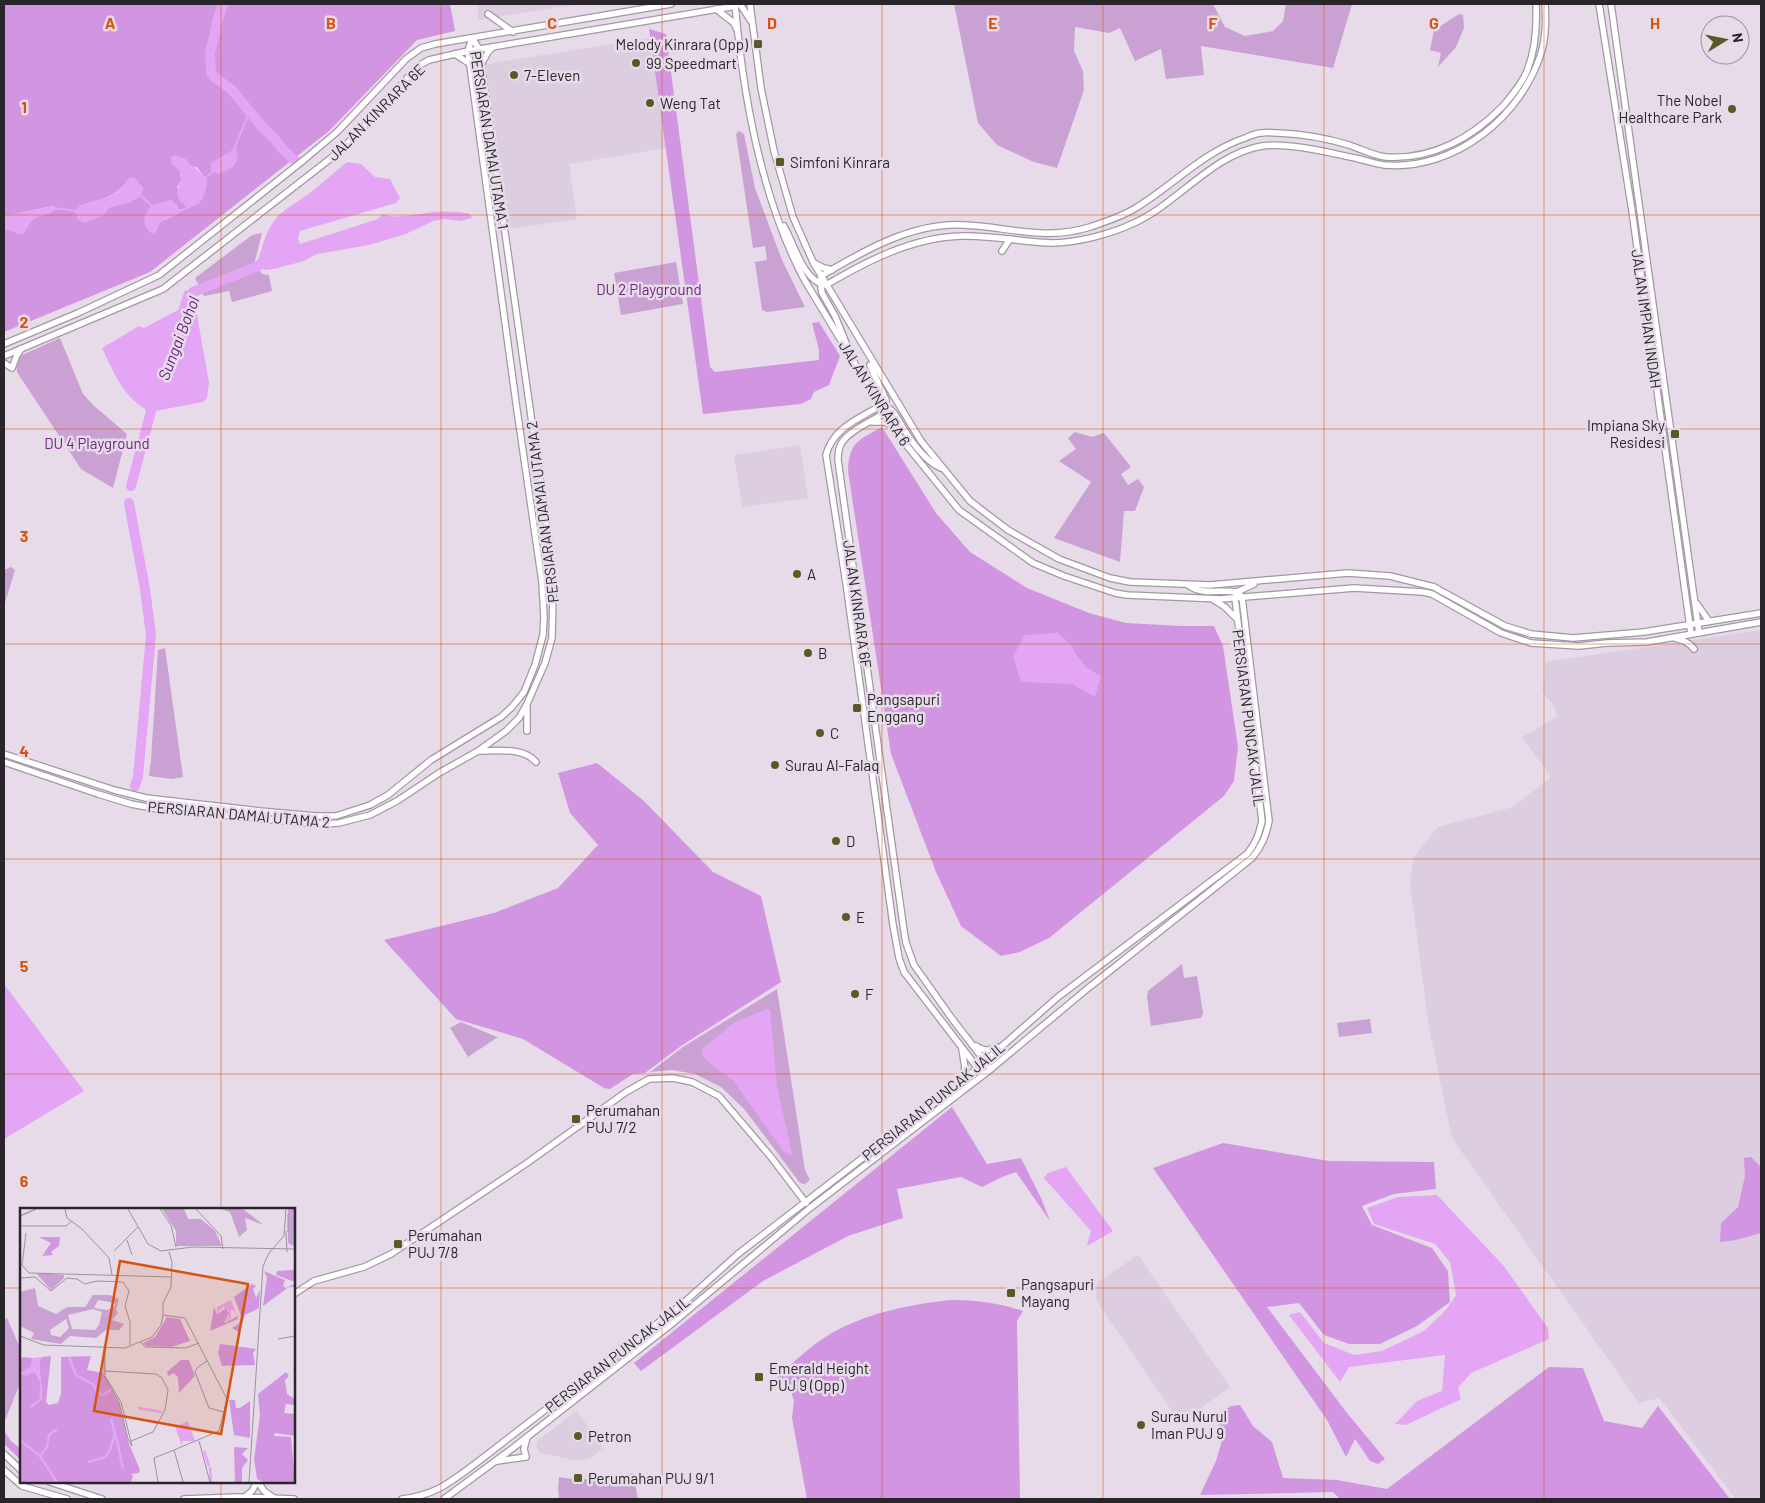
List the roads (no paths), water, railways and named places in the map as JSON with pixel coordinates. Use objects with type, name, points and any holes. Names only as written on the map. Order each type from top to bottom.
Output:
[{"type":"main road","name":"JALAN KINRARA 6E","points":[[4,344],[78,314],[159,275],[305,160],[337,132],[406,59],[421,48],[671,4]]},
{"type":"main road","name":"JALAN KINRARA 6E","points":[[5,356],[164,289],[335,155],[359,132],[418,66],[429,60],[468,51],[737,4]]},
{"type":"main road","points":[[737,4],[753,26]]},
{"type":"main road","name":"JALAN KINRARA 6","points":[[737,4],[737,30],[751,123],[777,215],[791,255],[894,427],[959,510],[1044,569],[1115,593],[1211,599],[1238,595]]},
{"type":"main road","name":"JALAN KINRARA 6","points":[[750,4],[761,88],[774,151],[793,217],[812,262],[921,441],[970,501],[1008,530],[1059,559],[1121,580],[1188,585],[1258,582]]},
{"type":"main road","points":[[851,356],[836,316],[822,293],[822,281],[832,270],[899,236],[935,227],[962,224],[1040,234],[1067,233],[1133,210],[1216,152],[1238,140],[1261,132],[1317,137],[1384,157],[1404,157],[1423,154],[1466,138],[1484,124],[1511,96],[1527,72],[1536,40],[1536,4]]},
{"type":"main road","points":[[777,215],[809,275],[822,281],[838,278],[902,246],[928,240],[960,236],[1053,243],[1089,238],[1134,223],[1165,205],[1223,161],[1262,146],[1302,148],[1384,165],[1425,162],[1444,156],[1471,143],[1489,130],[1509,110],[1526,88],[1534,73],[1542,49],[1546,23],[1545,4]]},
{"type":"main road","name":"JALAN IMPIAN INDAH","points":[[1599,4],[1632,211],[1691,634]]},
{"type":"main road","name":"JALAN IMPIAN INDAH","points":[[1610,4],[1699,633]]},
{"type":"main road","points":[[715,9],[734,23],[737,30]]},
{"type":"main road","points":[[488,14],[513,32]]},
{"type":"main road","name":"PERSIARAN DAMAI UTAMA 1","points":[[472,38],[479,50],[528,406]]},
{"type":"main road","name":"PERSIARAN DAMAI UTAMA 1","points":[[472,38],[468,51],[517,410]]},
{"type":"main road","points":[[481,65],[493,47]]},
{"type":"main road","points":[[455,54],[470,64]]},
{"type":"main road","points":[[994,228],[1000,232],[1001,238]]},
{"type":"main road","points":[[1002,251],[1010,239]]},
{"type":"main road","points":[[812,262],[832,270]]},
{"type":"main road","points":[[833,297],[833,290],[838,278]]},
{"type":"main road","points":[[4,363],[12,368],[17,355],[23,348]]},
{"type":"main road","points":[[864,349],[876,381],[886,400],[884,408],[893,411],[924,456],[934,465],[942,468]]},
{"type":"main road","points":[[865,415],[874,401],[874,395]]},
{"type":"main road","name":"PERSIARAN DAMAI UTAMA 2","points":[[4,762],[83,789],[151,808],[329,824],[360,819],[378,811],[478,751],[519,718],[527,704],[550,646],[554,618],[548,536],[528,406]]},
{"type":"main road","name":"JALAN KINRARA 6F","points":[[884,408],[865,415],[840,430],[828,445],[826,455],[893,925],[899,958],[904,972],[983,1074]]},
{"type":"main road","name":"JALAN KINRARA 6F","points":[[884,408],[870,422],[843,440],[838,451],[905,937],[914,966],[991,1069]]},
{"type":"main road","name":"PERSIARAN DAMAI UTAMA 2","points":[[4,754],[114,790],[146,798],[234,809],[336,816],[370,805],[388,795],[431,760],[481,730],[512,707],[524,692],[535,665],[543,635],[542,582],[517,410]]},
{"type":"main road","points":[[870,422],[884,422],[894,427]]},
{"type":"main road","points":[[1238,595],[1258,582],[1348,573],[1390,576],[1434,587],[1505,626],[1530,634],[1573,638],[1644,632],[1761,613]]},
{"type":"main road","points":[[1188,585],[1195,590],[1203,592],[1254,596],[1354,588],[1406,590],[1432,594],[1502,632],[1531,643],[1579,646],[1647,642],[1761,622]]},
{"type":"main road","name":"PERSIARAN PUNCAK JALIL","points":[[444,1499],[674,1322],[810,1208],[991,1069],[1252,858],[1267,835],[1269,821],[1243,610],[1238,595]]},
{"type":"main road","name":"PERSIARAN PUNCAK JALIL","points":[[402,1499],[441,1489],[475,1464],[680,1306],[738,1254],[960,1083],[1058,997],[1247,854],[1255,844],[1262,821],[1237,619],[1238,595]]},
{"type":"main road","points":[[1243,610],[1246,603],[1254,596]]},
{"type":"main road","points":[[1211,599],[1225,607],[1237,619]]},
{"type":"main road","points":[[1694,600],[1700,611],[1709,621]]},
{"type":"main road","points":[[1673,637],[1691,645],[1694,649]]},
{"type":"main road","points":[[854,642],[864,640]]},
{"type":"main road","points":[[527,704],[527,731]]},
{"type":"main road","points":[[478,751],[520,752],[536,762]]},
{"type":"main road","points":[[886,874],[896,872]]},
{"type":"main road","points":[[1092,972],[1098,971],[1106,975]]},
{"type":"main road","points":[[970,1042],[984,1050],[991,1050],[1001,1046]]},
{"type":"main road","points":[[960,1083],[965,1068],[961,1046]]},
{"type":"main road","points":[[295,1293],[314,1281],[364,1267],[391,1254],[527,1163],[620,1096],[649,1079],[673,1078],[692,1082],[719,1096],[771,1157],[810,1208]]},
{"type":"main road","points":[[494,1462],[526,1457],[524,1449],[527,1437]]},
{"type":"main road","points":[[4,1454],[20,1469]]},
{"type":"main road","points":[[4,1470],[22,1486],[66,1499]]},
{"type":"main road","points":[[53,1483],[102,1499]]},
{"type":"main road","points":[[244,1497],[251,1493],[257,1483]]},
{"type":"main road","points":[[258,1483],[260,1498]]},
{"type":"main road","points":[[259,1483],[264,1491],[275,1498]]},
{"type":"main road","points":[[184,1499],[244,1497],[294,1499]]},
{"type":"water","points":[[236,148],[238,159],[233,167],[219,174],[211,171],[211,163]]},
{"type":"water","points":[[175,155],[186,159],[190,165],[206,177],[206,190],[202,200],[188,208],[178,195],[181,180],[180,171],[171,163],[171,157]]},
{"type":"water","points":[[347,162],[361,164],[375,177],[390,179],[400,198],[396,203],[300,231],[298,238],[300,244],[378,219],[383,214],[400,216],[434,212],[461,212],[470,214],[472,218],[460,221],[444,219],[433,221],[406,234],[369,245],[317,254],[304,261],[274,269],[265,270],[258,266],[267,233],[276,218]]},
{"type":"water","points":[[130,177],[135,178],[143,188],[141,196],[130,202],[110,207],[104,215],[85,223],[78,220],[74,211],[77,208],[112,195]]},
{"type":"water","points":[[170,200],[173,201],[178,209],[182,210],[163,220],[154,234],[149,232],[144,219],[151,206]]},
{"type":"water","points":[[53,206],[56,208],[53,211],[34,219],[24,233],[4,230],[4,216]]},
{"type":"water","points":[[185,290],[193,292],[209,383],[207,398],[203,402],[150,412],[126,392],[102,348],[139,326],[144,328],[178,310]]},
{"type":"water","points":[[1058,633],[1072,646],[1087,668],[1101,676],[1095,697],[1072,684],[1021,682],[1013,656],[1025,635]]},
{"type":"water","points":[[4,984],[84,1091],[4,1139]]},
{"type":"water","points":[[766,1009],[770,1010],[777,1086],[792,1153],[791,1156],[783,1151],[733,1080],[707,1061],[702,1054],[702,1049],[734,1023]]},
{"type":"water","points":[[1066,1167],[1113,1231],[1089,1245],[1087,1245],[1091,1231],[1044,1178],[1048,1173]]},
{"type":"water","points":[[1437,1195],[1503,1265],[1548,1328],[1549,1339],[1471,1373],[1458,1388],[1461,1399],[1406,1425],[1395,1424],[1417,1401],[1442,1391],[1445,1355],[1349,1367],[1340,1382],[1289,1315],[1300,1312],[1324,1343],[1354,1355],[1382,1351],[1424,1331],[1446,1310],[1456,1295],[1450,1262],[1435,1244],[1374,1224],[1367,1208],[1398,1197]]},
{"type":"waterway","name":"Sungai Bohol","points":[[223,4],[210,53],[211,73],[232,90],[263,128],[296,161]]},
{"type":"waterway","points":[[234,149],[249,113]]},
{"type":"waterway","points":[[205,179],[214,170]]},
{"type":"waterway","points":[[140,195],[153,207]]},
{"type":"waterway","points":[[180,211],[189,207]]},
{"type":"waterway","points":[[54,208],[76,211]]},
{"type":"waterway","name":"Sungai Bohol","points":[[188,304],[193,292],[258,266],[267,258]]},
{"type":"waterway","name":"Sungai Bohol","points":[[131,486],[154,400]]},
{"type":"waterway","name":"Sungai Bohol","points":[[129,503],[145,589],[151,635],[138,777],[135,786]]},
{"type":"place","name":"Melody Kinrara (Opp)","points":[[758,44]]},
{"type":"place","name":"99 Speedmart","points":[[636,63]]},
{"type":"place","name":"7-Eleven","points":[[514,75]]},
{"type":"place","name":"Weng Tat","points":[[650,103]]},
{"type":"place","name":"The Nobel Healthcare Park","points":[[1732,109]]},
{"type":"place","name":"Simfoni Kinrara","points":[[780,162]]},
{"type":"place","name":"Impiana Sky Residesi","points":[[1675,434]]},
{"type":"place","name":"A","points":[[797,574]]},
{"type":"place","name":"B","points":[[808,653]]},
{"type":"place","name":"Pangsapuri Enggang","points":[[857,708]]},
{"type":"place","name":"C","points":[[820,733]]},
{"type":"place","name":"Surau Al-Falaq","points":[[775,765]]},
{"type":"place","name":"D","points":[[836,841]]},
{"type":"place","name":"E","points":[[846,917]]},
{"type":"place","name":"F","points":[[855,994]]},
{"type":"place","name":"Perumahan PUJ 7/2","points":[[576,1119]]},
{"type":"place","name":"Perumahan PUJ 7/8","points":[[398,1244]]},
{"type":"place","name":"Pangsapuri Mayang","points":[[1011,1293]]},
{"type":"place","name":"Emerald Height PUJ 9 (Opp)","points":[[759,1377]]},
{"type":"place","name":"Surau Nurul Iman PUJ 9","points":[[1141,1425]]},
{"type":"place","name":"Petron","points":[[578,1436]]},
{"type":"place","name":"Perumahan PUJ 9/1","points":[[578,1478]]},
{"type":"park label","name":"DU 2 Playground","points":[[649,289]]},
{"type":"park label","name":"DU 4 Playground","points":[[97,443]]}]
